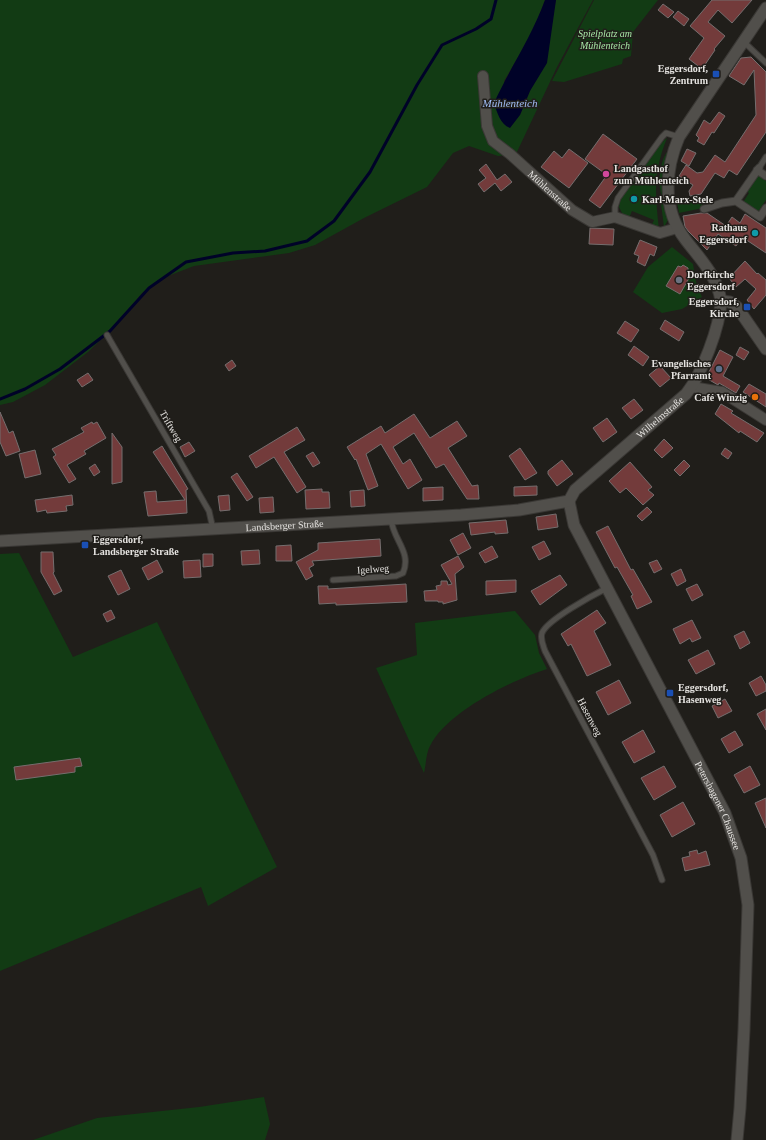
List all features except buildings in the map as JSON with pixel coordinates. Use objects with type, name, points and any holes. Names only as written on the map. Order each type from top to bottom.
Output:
[{"type":"street","name":"Wilhelmstraße","points":[[569,501],[575,490],[686,394],[692,387],[719,322],[722,301],[717,285],[709,270],[677,228],[671,214],[668,187],[670,161],[678,137],[766,8]]},
{"type":"street","name":"Mühlenstraße","points":[[483,76],[487,126],[493,141],[583,218],[592,222],[615,217]]},
{"type":"street","points":[[736,201],[758,169],[766,176]]},
{"type":"street","points":[[704,209],[722,203],[736,201],[760,220],[766,208]]},
{"type":"street","points":[[615,217],[657,233],[666,233],[677,228]]},
{"type":"street","points":[[722,301],[730,302],[737,307],[766,349]]},
{"type":"street","points":[[692,387],[722,392],[766,420]]},
{"type":"street","name":"Landsberger Straße","points":[[0,541],[391,519],[519,510],[569,501]]},
{"type":"street","name":"Petershagener Chaussee","points":[[569,501],[574,525],[725,813],[741,858],[748,906],[744,1030],[737,1140]]},
{"type":"lane","points":[[744,42],[766,63]]},
{"type":"lane","points":[[615,217],[615,207],[618,198],[666,133],[678,137]]},
{"type":"lane","points":[[758,169],[766,157]]},
{"type":"lane","name":"Triftweg","points":[[107,335],[209,511],[213,529]]},
{"type":"lane","name":"Igelweg","points":[[333,580],[396,576],[403,573],[406,565],[406,557],[392,528],[391,519]]},
{"type":"lane","name":"Hasenweg","points":[[607,588],[551,622],[543,631],[541,638],[545,651],[653,855],[662,880]]},
{"type":"green space","points":[[0,0],[545,0],[532,34],[504,81],[520,115],[541,58],[550,29],[556,0],[593,0],[557,67],[516,154],[498,156],[469,146],[453,153],[427,187],[364,218],[315,245],[289,253],[194,266],[163,278],[142,293],[116,325],[88,352],[45,385],[13,402],[0,405]]},
{"type":"green space","name":"Spielplatz am Mühlenteich","points":[[594,0],[658,0],[633,32],[631,56],[623,59],[622,64],[564,82],[552,81]]},
{"type":"green space","points":[[667,138],[659,162],[656,183],[659,229],[651,227],[654,220],[632,211],[629,218],[623,215],[619,207],[621,197],[662,142]]},
{"type":"green space","points":[[668,151],[662,196],[660,191],[660,172],[663,160]]},
{"type":"green space","points":[[756,174],[766,181],[766,200],[757,213],[742,204],[749,193],[745,190]]},
{"type":"green space","points":[[701,197],[703,208],[679,213],[677,202]]},
{"type":"green space","points":[[665,203],[668,220],[664,227],[661,204]]},
{"type":"green space","points":[[672,247],[693,264],[696,282],[702,297],[682,309],[662,313],[633,292],[648,267]]},
{"type":"green space","points":[[19,553],[73,657],[157,622],[277,867],[208,906],[201,887],[0,971],[0,554]]},
{"type":"green space","points":[[515,611],[535,635],[539,653],[547,669],[499,689],[465,710],[451,721],[438,733],[430,746],[424,773],[376,668],[417,655],[415,623]]},
{"type":"green space","points":[[264,1097],[270,1124],[265,1140],[33,1140],[97,1118],[199,1107]]},
{"type":"water","name":"Mühlenteich","points":[[545,0],[556,0],[547,63],[530,91],[520,115],[510,128],[501,121],[494,103],[534,26]]},
{"type":"waterway","points":[[0,399],[25,389],[60,369],[110,331],[149,288],[186,262],[233,253],[265,251],[307,241],[334,221],[370,172],[417,85],[442,45],[476,29],[491,19],[496,0]]},
{"type":"place","name":"Eggersdorf, Zentrum","points":[[716,74]]},
{"type":"place","name":"Landgasthof zum Mühlenteich","points":[[606,174]]},
{"type":"place","name":"Karl-Marx-Stele","points":[[634,199]]},
{"type":"place","name":"Rathaus Eggersdorf","points":[[755,233]]},
{"type":"place","name":"Dorfkirche Eggersdorf","points":[[679,280]]},
{"type":"place","name":"Eggersdorf, Kirche","points":[[747,307]]},
{"type":"place","name":"Evangelisches Pfarramt","points":[[719,369]]},
{"type":"place","name":"Café Winzig","points":[[755,397]]},
{"type":"place","name":"Eggersdorf, Landsberger Straße","points":[[85,545]]},
{"type":"place","name":"Eggersdorf, Hasenweg","points":[[670,693]]}]
